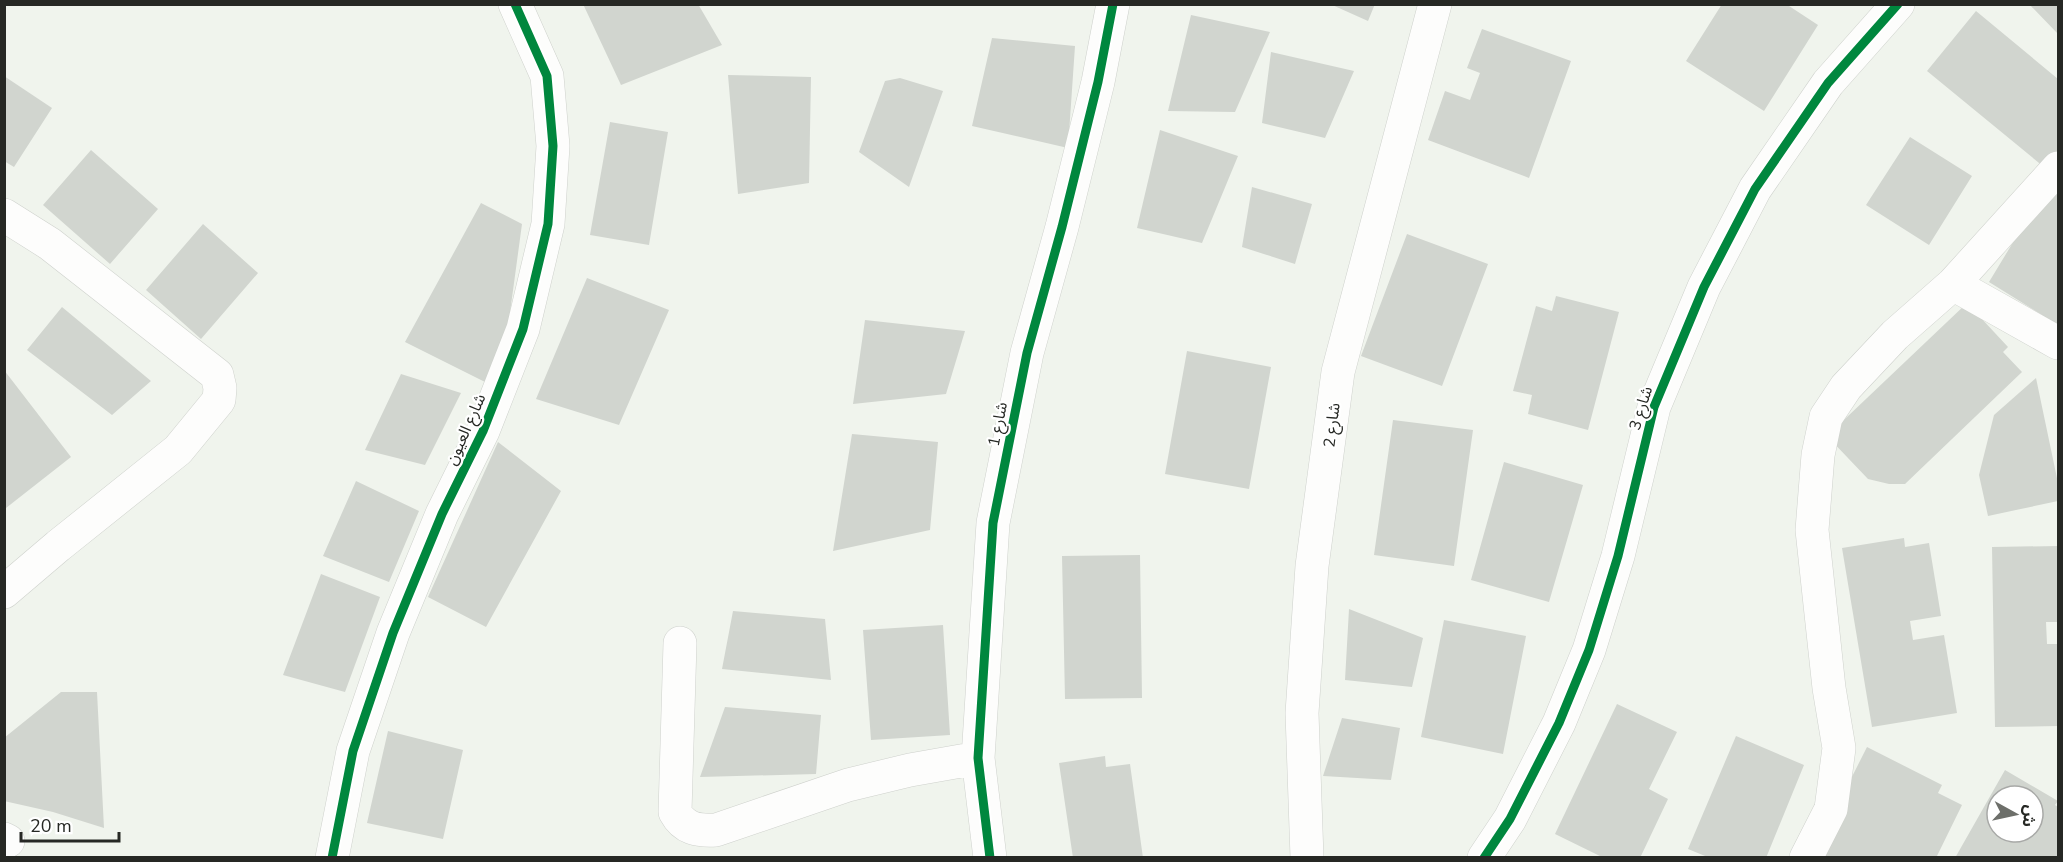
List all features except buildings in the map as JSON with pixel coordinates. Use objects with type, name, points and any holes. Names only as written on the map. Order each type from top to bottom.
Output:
[{"type":"street","name":"شارع العيون","points":[[332,858],[357,740],[402,612],[441,514],[483,431],[523,329],[548,224],[553,146],[547,76],[515,4]]},
{"type":"street","name":"شارع 1","points":[[990,858],[978,758],[993,523],[1026,353],[1062,227],[1092,105],[1113,4]]},
{"type":"street","name":"شارع 2","points":[[1306,858],[1302,713],[1312,566],[1338,372],[1435,4]]},
{"type":"street","name":"شارع 3","points":[[1484,858],[1510,819],[1558,723],[1589,650],[1618,556],[1654,407],[1704,287],[1755,189],[1828,83],[1898,4]]},
{"type":"street","points":[[1806,858],[1831,809],[1839,748],[1829,688],[1812,530],[1818,455],[1826,417],[1846,387],[1895,335],[1953,284],[2058,168]]},
{"type":"street","points":[[4,215],[50,244],[217,375],[220,388],[219,400],[178,450],[4,592]]},
{"type":"street","points":[[1953,284],[2058,344]]},
{"type":"street","points":[[680,643],[675,812],[686,827],[702,831],[716,830],[848,785],[910,770],[978,758]]},
{"type":"cycle path","points":[[332,858],[353,751],[393,633],[442,514],[483,431],[523,329],[548,224],[553,146],[547,76],[515,4]]},
{"type":"cycle path","points":[[990,858],[978,758],[993,523],[1027,353],[1062,227],[1098,82],[1113,4]]},
{"type":"cycle path","points":[[1484,858],[1510,819],[1559,723],[1589,650],[1618,556],[1654,407],[1704,287],[1755,189],[1828,83],[1898,4]]}]
